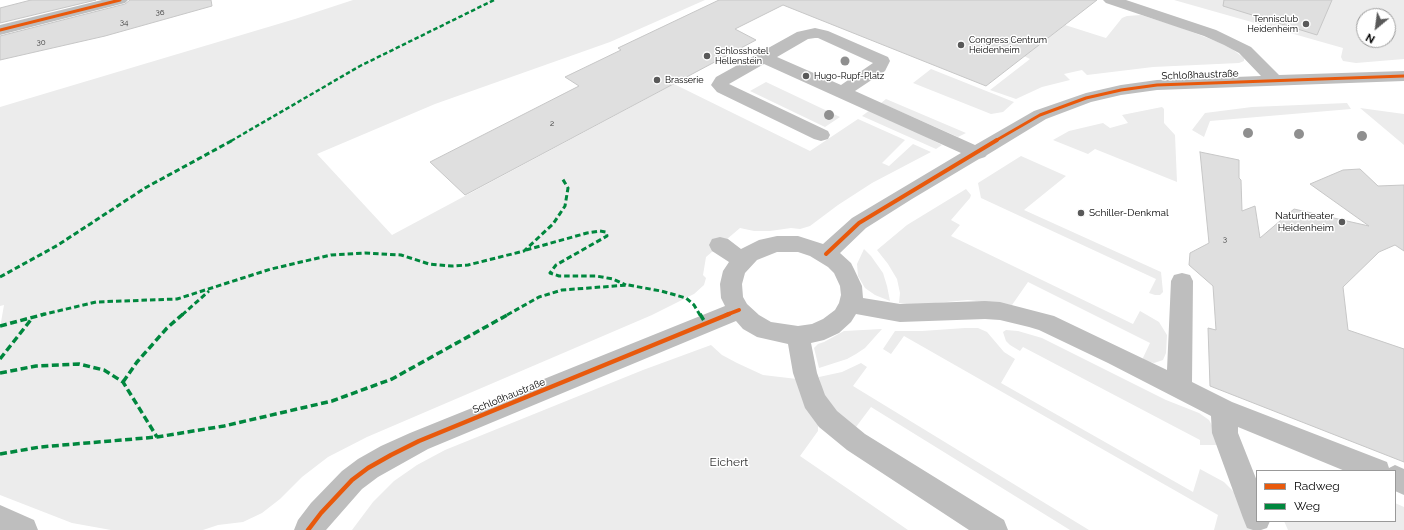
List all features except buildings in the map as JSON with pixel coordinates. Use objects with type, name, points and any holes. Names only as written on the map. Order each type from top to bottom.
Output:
[{"type":"street","points":[[0,30],[120,0]]},
{"type":"street","points":[[1111,0],[1160,16],[1230,42],[1244,50],[1275,80]]},
{"type":"street","points":[[1154,0],[1161,13],[1160,16]]},
{"type":"street","points":[[821,135],[723,88],[720,85],[722,81],[803,34],[815,33],[822,34],[882,61],[879,67],[842,92]]},
{"type":"street","points":[[764,57],[978,153]]},
{"type":"street","points":[[1396,76],[1392,70],[1404,62]]},
{"type":"street","name":"Schloßhaustraße","points":[[826,254],[848,232],[871,215],[1040,115],[1071,103],[1103,94],[1157,85],[1396,76]]},
{"type":"street","points":[[777,244],[798,244],[826,254],[836,261],[848,277],[852,295],[850,304],[843,316],[831,326],[816,333],[798,336],[765,330],[751,322],[739,310],[732,298],[730,284],[734,271],[742,260],[757,250],[777,244]]},
{"type":"street","points":[[720,245],[742,260]]},
{"type":"street","points":[[1180,388],[1182,281]]},
{"type":"street","points":[[850,304],[871,309],[900,313],[985,310],[1000,311],[1029,318],[1090,344],[1223,410],[1374,470]]},
{"type":"street","name":"Schloßhaustraße","points":[[308,530],[321,513],[352,480],[368,468],[391,455],[419,441],[739,310]]},
{"type":"street","points":[[798,336],[805,373],[814,400],[828,420],[856,442],[994,530]]},
{"type":"street","points":[[1223,410],[1225,433],[1256,515]]},
{"type":"street","points":[[0,519],[24,530]]},
{"type":"green space","points":[[353,0],[705,0],[610,42],[435,104],[317,154],[392,235],[674,84],[810,151],[858,119],[905,140],[882,163],[889,166],[913,144],[931,152],[872,183],[838,205],[810,226],[800,229],[791,228],[770,231],[754,231],[740,228],[706,257],[703,275],[706,278],[704,285],[694,294],[652,315],[367,437],[328,457],[302,477],[280,499],[262,513],[243,522],[218,525],[203,530],[111,530],[72,523],[0,495],[0,328],[4,305],[0,306],[0,107],[295,19]]},
{"type":"green space","name":"Tennisclub Heidenheim","points":[[1174,0],[1404,0],[1404,59],[1356,63],[1343,61],[1341,57],[1343,48]]},
{"type":"green space","points":[[1141,15],[1179,27],[1218,42],[1232,49],[1244,58],[1244,61],[1239,63],[1153,67],[1087,75],[1082,70],[1064,74],[1070,80],[1042,87],[1016,99],[990,90],[1030,59],[1024,56],[1065,25],[1106,38],[1122,18]]},
{"type":"green space","points":[[931,69],[1014,102],[1003,112],[991,114],[913,83]]},
{"type":"green space","points":[[766,82],[840,117],[825,127],[750,91]]},
{"type":"green space","points":[[886,99],[966,133],[958,137],[881,103]]},
{"type":"green space","points":[[1347,103],[1351,109],[1210,121],[1204,137],[1192,130],[1205,113],[1252,107]]},
{"type":"green space","points":[[1162,107],[1164,109],[1164,123],[1175,135],[1177,182],[1095,149],[1088,154],[1053,140],[1069,131],[1103,123],[1110,128],[1128,123],[1122,115]]},
{"type":"green space","points":[[1360,108],[1404,114],[1404,145]]},
{"type":"green space","points":[[870,110],[942,145],[936,149],[862,116]]},
{"type":"green space","points":[[1021,156],[1066,176],[1024,210],[1161,272],[1163,292],[1160,295],[1149,293],[1156,279],[981,198],[978,183]]},
{"type":"green space","points":[[966,189],[971,195],[951,220],[960,225],[951,236],[1133,324],[1140,311],[1159,322],[1167,335],[1166,353],[1163,360],[1154,363],[1142,360],[1150,343],[1028,282],[1012,305],[968,300],[913,305],[899,303],[900,293],[897,279],[877,250],[907,225]]},
{"type":"green space","points":[[864,249],[883,273],[890,301],[875,295],[865,288],[858,276],[857,264]]},
{"type":"green space","points":[[978,328],[987,332],[1004,352],[1015,359],[1001,383],[1193,492],[1200,469],[1224,482],[1237,495],[1253,530],[1214,530],[1218,515],[904,336],[891,354],[883,349],[895,331]]},
{"type":"green space","points":[[882,329],[865,348],[856,354],[847,359],[819,368],[814,348],[818,344],[844,331]]},
{"type":"green space","points":[[1006,330],[1018,331],[1042,338],[1166,400],[1199,413],[1209,420],[1220,440],[1216,445],[1200,445],[1200,440],[1023,347],[1020,351],[1006,341],[1003,332]]},
{"type":"green space","name":"Eichert","points":[[711,345],[722,355],[763,375],[797,379],[818,421],[818,431],[800,456],[908,530],[352,530],[373,502],[394,481],[417,465],[445,450],[643,370]]},
{"type":"green space","points":[[861,363],[867,367],[853,386],[1089,530],[1070,530],[871,407],[856,427],[833,413],[823,397],[819,377],[842,372]]},
{"type":"green space","points":[[1396,503],[1404,507],[1404,530],[1288,530],[1284,522],[1396,522]]},
{"type":"marked path","points":[[0,277],[58,245],[145,188],[230,142],[360,66],[494,0]]},
{"type":"marked path","points":[[0,326],[96,302],[177,299],[271,269],[331,255],[365,253],[401,255],[429,264],[452,266],[468,265],[524,251],[553,224],[565,206],[568,188],[562,178]]},
{"type":"marked path","points":[[526,250],[587,233],[600,231],[606,232],[607,236],[556,265],[550,273],[559,276],[596,276],[613,279],[626,285]]},
{"type":"marked path","points":[[0,454],[40,447],[157,437],[224,426],[332,401],[392,379],[539,297],[562,290],[628,285],[661,291],[686,298],[694,305],[706,324]]},
{"type":"marked path","points":[[123,382],[137,362],[167,328],[209,291]]},
{"type":"marked path","points":[[0,359],[33,317]]},
{"type":"marked path","points":[[0,373],[36,366],[79,364],[104,370],[123,382],[157,437]]},
{"type":"cycle path","points":[[0,30],[120,0]]},
{"type":"cycle path","points":[[826,254],[859,223],[905,194],[1040,115],[1086,98],[1121,90],[1157,85],[1404,76]]},
{"type":"cycle path","points":[[308,530],[321,513],[352,480],[368,468],[391,455],[419,441],[739,310]]},
{"type":"place","name":"Tennisclub Heidenheim","points":[[1306,24]]},
{"type":"place","name":"Congress Centrum Heidenheim","points":[[961,45]]},
{"type":"place","name":"Schlosshotel Hellenstein","points":[[707,56]]},
{"type":"place","name":"Hugo-Rupf-Platz","points":[[806,76]]},
{"type":"place","name":"Brasserie","points":[[657,80]]},
{"type":"place","name":"Schiller-Denkmal","points":[[1081,213]]},
{"type":"place","name":"Naturtheater Heidenheim","points":[[1342,222]]}]
